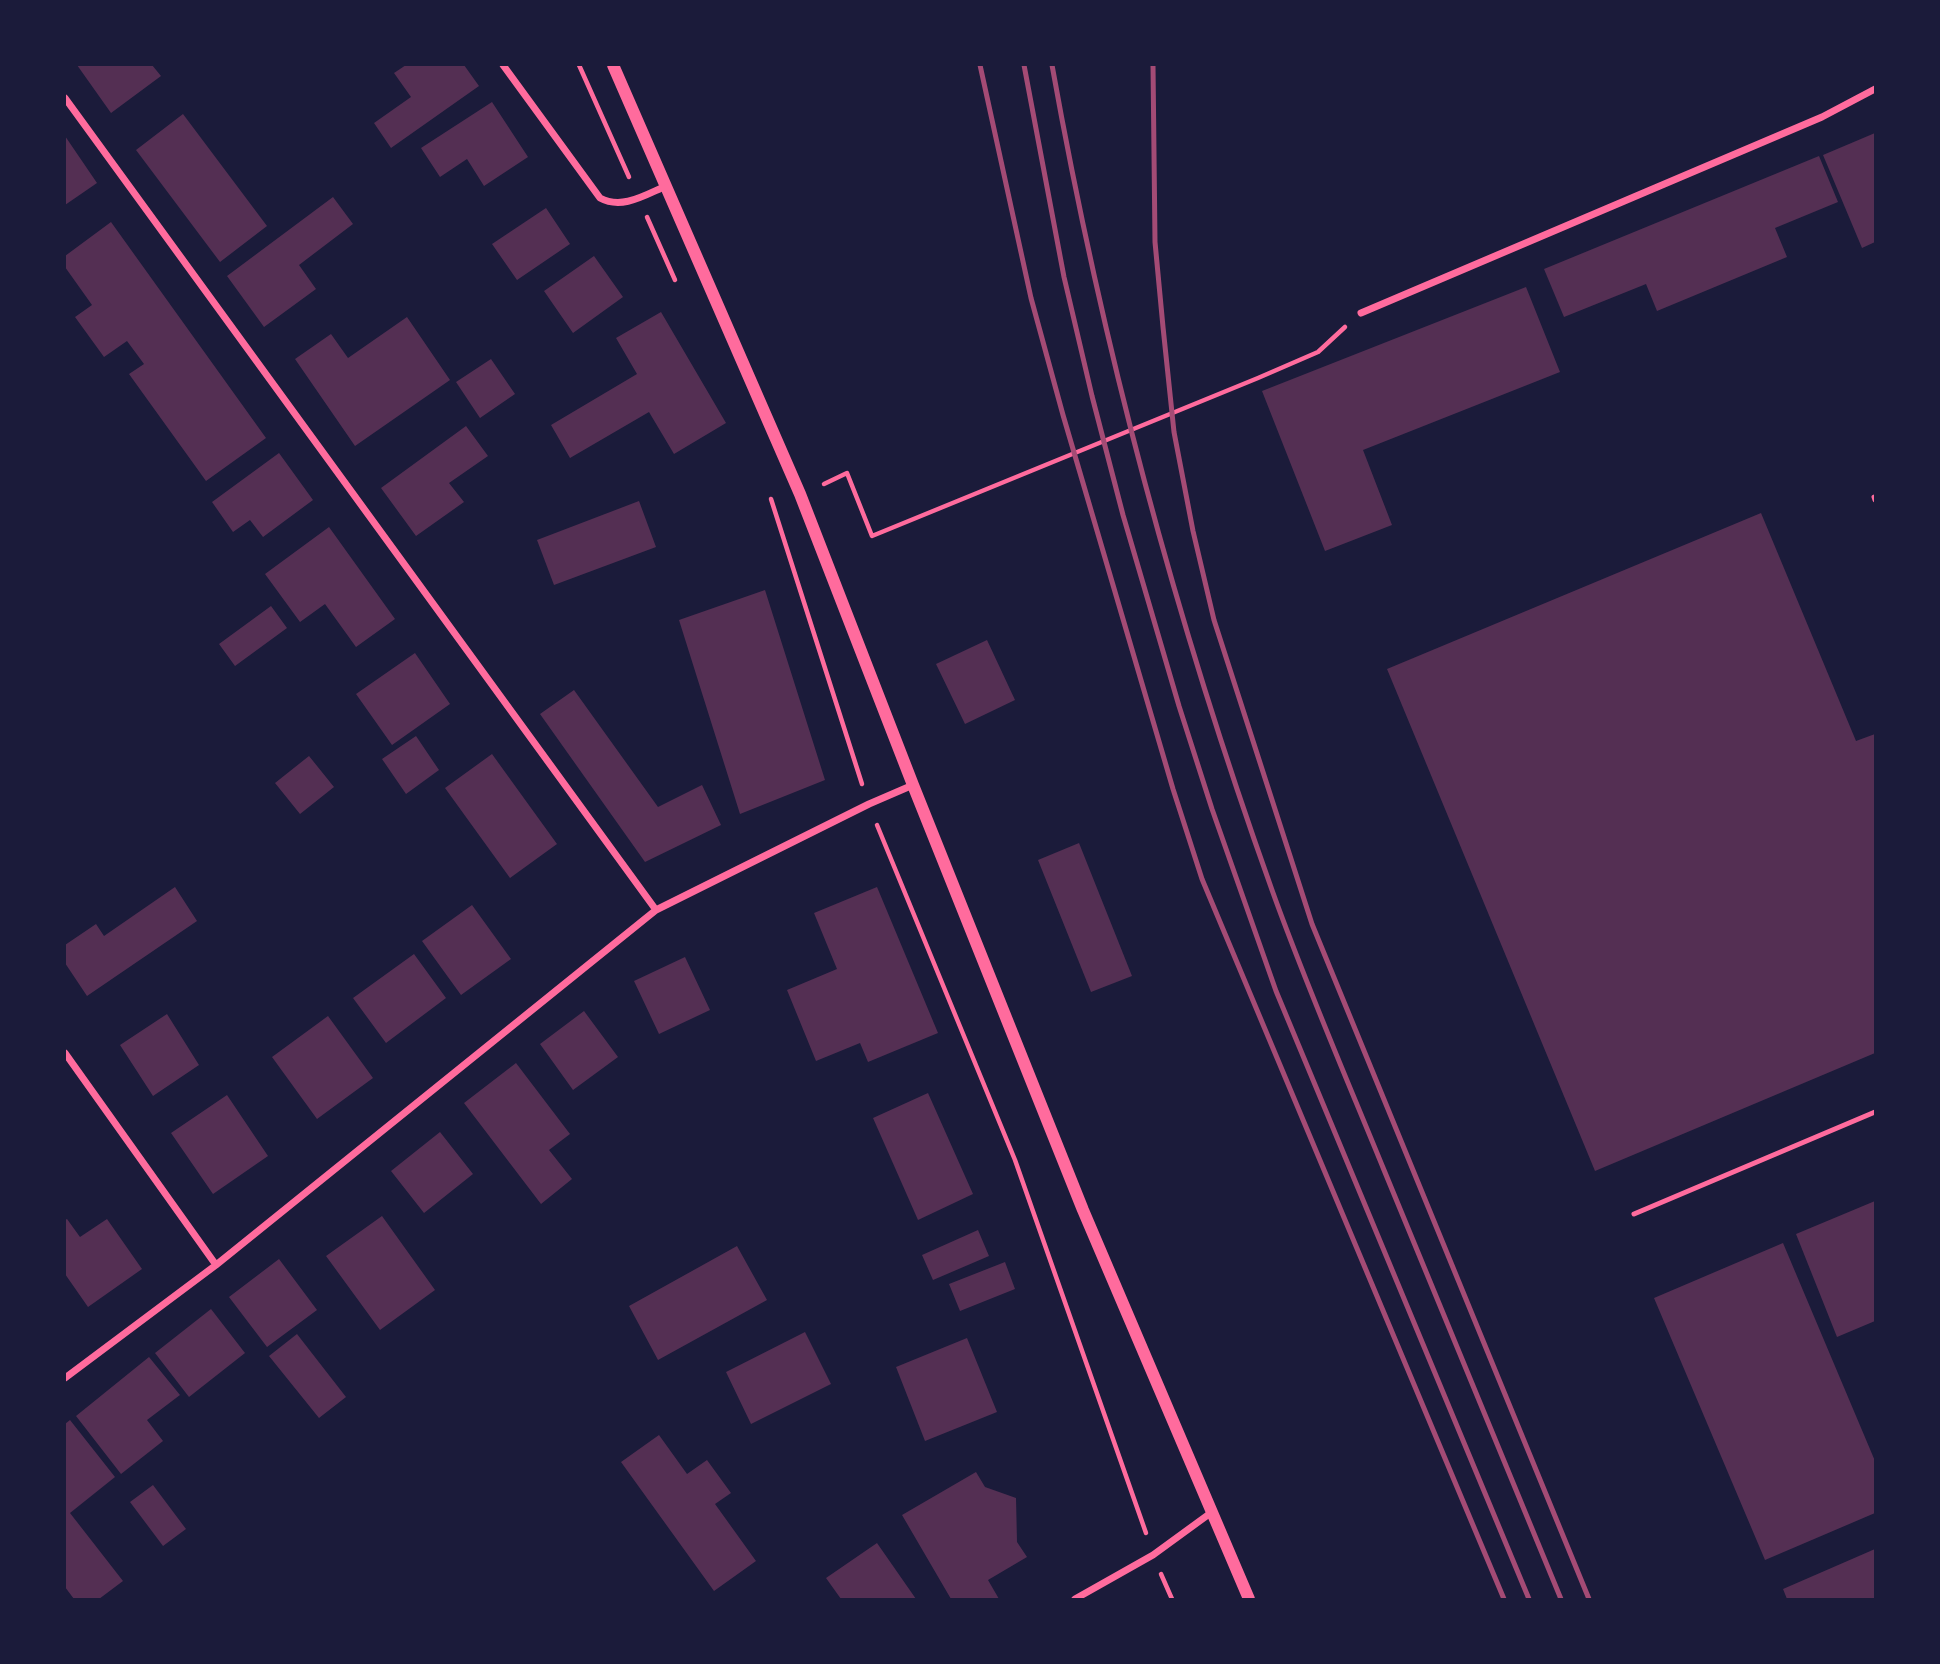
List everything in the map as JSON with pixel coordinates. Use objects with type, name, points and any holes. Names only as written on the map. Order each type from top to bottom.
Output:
[{"type":"street","points":[[503,65],[600,198],[609,203],[627,202],[667,186]]},
{"type":"street","points":[[613,65],[800,494],[1083,1209],[1249,1599]]},
{"type":"street","points":[[1361,313],[1822,117],[1875,89]]},
{"type":"street","points":[[65,98],[656,910]]},
{"type":"street","points":[[65,1378],[216,1265],[656,910],[869,804],[913,785]]},
{"type":"street","points":[[65,1054],[216,1265]]},
{"type":"street","points":[[1075,1599],[1153,1555],[1212,1512]]},
{"type":"lane","points":[[1634,1214],[1875,1112]]},
{"type":"path","points":[[1172,1599],[1153,1555],[1015,1160],[869,804],[773,506],[847,473],[872,536],[1318,352],[1361,313]]},
{"type":"building","points":[[77,65],[152,65],[161,76],[111,113]]},
{"type":"building","points":[[406,65],[464,65],[479,86],[391,148],[374,123],[411,97],[394,73]]},
{"type":"building","points":[[492,102],[528,157],[484,186],[467,159],[440,177],[421,148]]},
{"type":"building","points":[[183,114],[267,226],[220,262],[136,150]]},
{"type":"building","points":[[1875,133],[1875,242],[1862,248],[1823,155]]},
{"type":"building","points":[[65,136],[97,183],[65,205]]},
{"type":"building","points":[[1819,156],[1838,202],[1775,228],[1787,257],[1657,311],[1646,284],[1564,317],[1544,269]]},
{"type":"building","points":[[333,197],[353,224],[299,265],[316,289],[264,327],[227,276]]},
{"type":"building","points":[[546,208],[570,244],[517,280],[492,244]]},
{"type":"building","points":[[111,222],[266,438],[206,481],[129,374],[144,364],[127,341],[104,357],[75,317],[92,305],[65,267],[65,256]]},
{"type":"building","points":[[594,256],[623,297],[573,333],[544,291]]},
{"type":"building","points":[[1526,287],[1560,372],[1363,450],[1392,525],[1325,551],[1262,391]]},
{"type":"building","points":[[661,312],[726,423],[674,454],[649,412],[570,458],[551,425],[637,374],[616,338]]},
{"type":"building","points":[[407,317],[450,380],[355,446],[295,359],[331,334],[348,358]]},
{"type":"building","points":[[491,359],[515,394],[480,418],[456,382]]},
{"type":"building","points":[[466,426],[488,456],[449,483],[464,502],[416,536],[381,488]]},
{"type":"building","points":[[279,453],[313,500],[263,537],[250,520],[233,532],[212,502]]},
{"type":"building","points":[[639,501],[656,547],[554,585],[537,540]]},
{"type":"building","points":[[1761,513],[1856,741],[1875,734],[1875,1053],[1595,1171],[1387,669]]},
{"type":"building","points":[[329,527],[395,619],[356,647],[325,604],[300,622],[265,574]]},
{"type":"building","points":[[765,590],[825,780],[740,814],[679,620]]},
{"type":"building","points":[[271,606],[287,628],[235,666],[219,644]]},
{"type":"building","points":[[987,640],[1015,700],[965,724],[936,664]]},
{"type":"building","points":[[415,653],[450,704],[392,745],[356,694]]},
{"type":"building","points":[[574,690],[658,807],[702,785],[721,825],[645,862],[540,714]]},
{"type":"building","points":[[416,736],[439,770],[406,794],[382,759]]},
{"type":"building","points":[[492,754],[557,844],[510,878],[445,788]]},
{"type":"building","points":[[309,756],[334,787],[300,814],[275,783]]},
{"type":"building","points":[[1079,843],[1132,976],[1091,992],[1038,860]]},
{"type":"building","points":[[175,887],[197,921],[87,996],[65,963],[65,945],[96,924],[104,936]]},
{"type":"building","points":[[877,887],[938,1033],[868,1062],[860,1043],[816,1061],[787,990],[837,969],[814,913]]},
{"type":"building","points":[[472,905],[511,959],[461,995],[422,941]]},
{"type":"building","points":[[414,954],[446,998],[386,1043],[353,998]]},
{"type":"building","points":[[685,957],[710,1010],[659,1034],[634,981]]},
{"type":"building","points":[[584,1011],[618,1057],[573,1090],[540,1044]]},
{"type":"building","points":[[167,1014],[199,1065],[153,1096],[120,1045]]},
{"type":"building","points":[[328,1016],[373,1078],[317,1119],[272,1057]]},
{"type":"building","points":[[516,1063],[570,1134],[549,1150],[572,1179],[541,1204],[464,1103]]},
{"type":"building","points":[[928,1093],[973,1194],[918,1220],[873,1118]]},
{"type":"building","points":[[227,1095],[268,1156],[213,1194],[171,1133]]},
{"type":"building","points":[[440,1132],[473,1174],[424,1213],[391,1171]]},
{"type":"building","points":[[1875,1201],[1875,1321],[1837,1337],[1796,1234]]},
{"type":"building","points":[[382,1216],[435,1290],[380,1330],[326,1256]]},
{"type":"building","points":[[67,1219],[80,1237],[107,1219],[142,1269],[88,1307],[65,1274]]},
{"type":"building","points":[[978,1230],[989,1256],[933,1280],[922,1255]]},
{"type":"building","points":[[1783,1243],[1875,1461],[1875,1513],[1765,1560],[1654,1298]]},
{"type":"building","points":[[737,1246],[767,1300],[658,1360],[629,1306]]},
{"type":"building","points":[[279,1259],[317,1310],[267,1347],[229,1297]]},
{"type":"building","points":[[1005,1262],[1015,1289],[960,1311],[949,1284]]},
{"type":"building","points":[[211,1309],[245,1353],[189,1397],[155,1353]]},
{"type":"building","points":[[805,1332],[831,1384],[751,1424],[726,1372]]},
{"type":"building","points":[[297,1334],[346,1397],[319,1418],[269,1356]]},
{"type":"building","points":[[967,1338],[997,1412],[925,1441],[896,1367]]},
{"type":"building","points":[[149,1357],[180,1395],[147,1420],[163,1441],[121,1474],[76,1416]]},
{"type":"building","points":[[70,1420],[115,1477],[70,1513],[123,1581],[99,1599],[74,1599],[65,1587],[65,1424]]},
{"type":"building","points":[[659,1435],[687,1474],[707,1460],[731,1493],[715,1504],[756,1561],[714,1591],[621,1462]]},
{"type":"building","points":[[976,1472],[985,1487],[1016,1498],[1017,1542],[1027,1557],[988,1580],[999,1599],[951,1599],[902,1515]]},
{"type":"building","points":[[153,1485],[186,1529],[163,1546],[130,1502]]},
{"type":"building","points":[[877,1543],[916,1599],[841,1599],[826,1578]]},
{"type":"building","points":[[1875,1549],[1875,1599],[1787,1599],[1783,1589]]},
{"type":"railway","points":[[980,65],[1031,298],[1173,789],[1202,879],[1504,1599]]},
{"type":"railway","points":[[1024,65],[1064,277],[1092,396],[1123,515],[1212,809],[1276,991],[1529,1599]]},
{"type":"railway","points":[[1052,65],[1118,378],[1173,585],[1237,789],[1312,996],[1561,1599]]},
{"type":"railway","points":[[1153,65],[1155,242],[1174,432],[1214,620],[1312,924],[1589,1599]]}]
